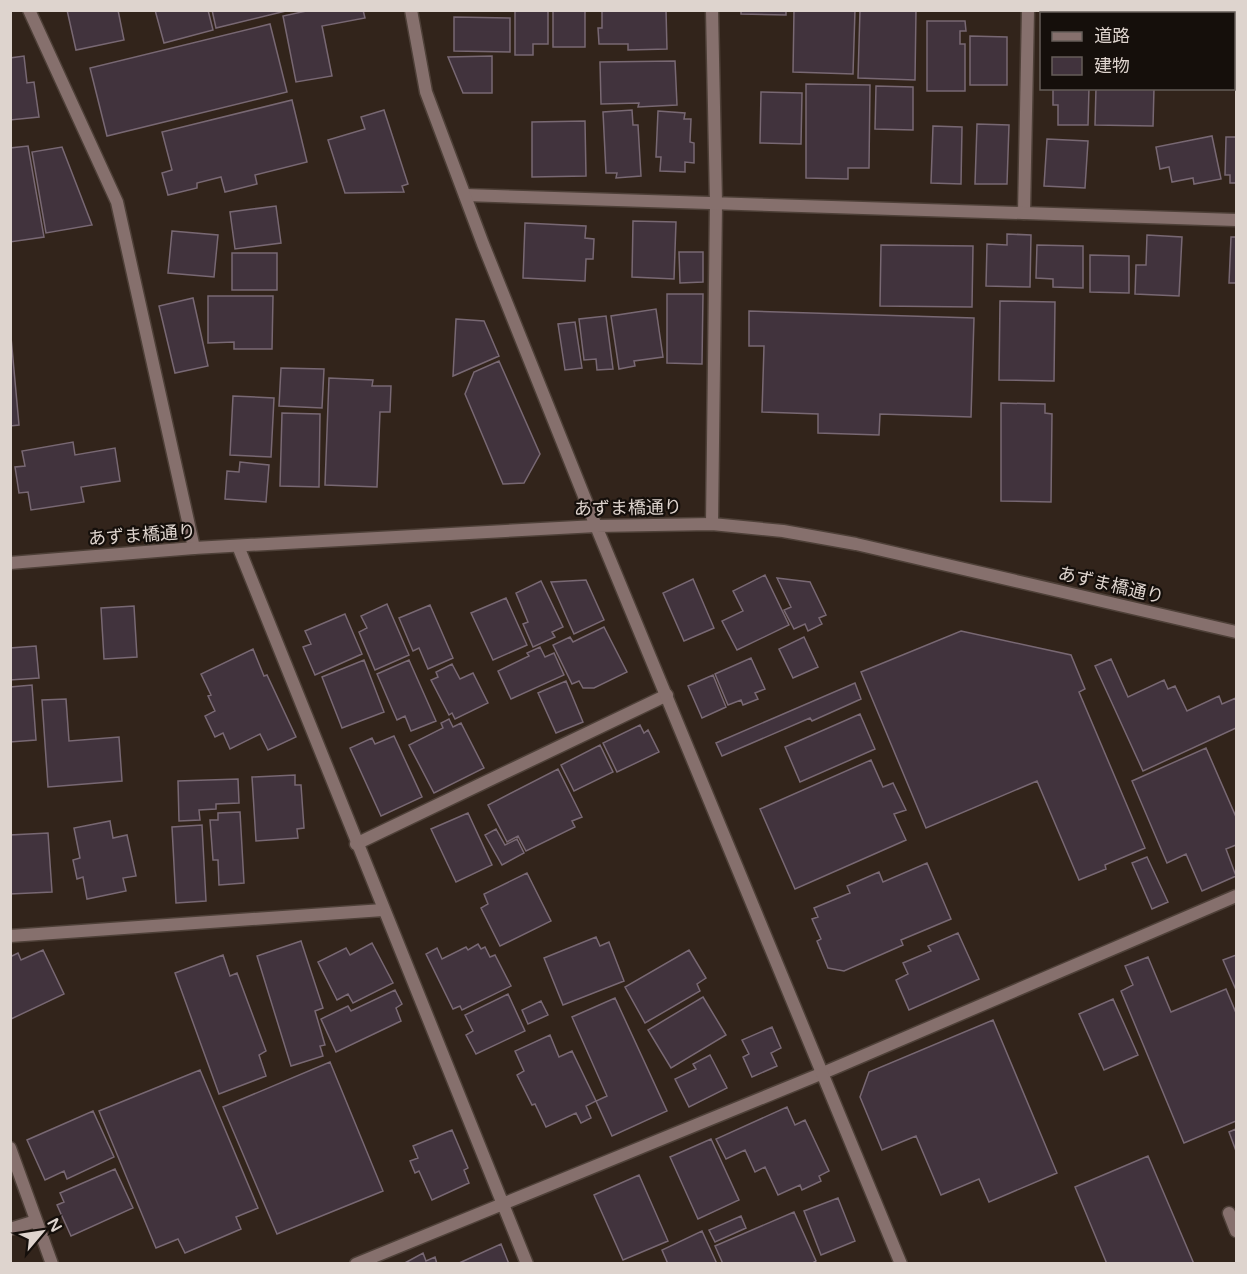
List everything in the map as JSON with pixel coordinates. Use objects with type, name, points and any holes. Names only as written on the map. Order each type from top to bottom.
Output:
[{"type":"street","points":[[29,10],[117,202],[194,548]]},
{"type":"street","points":[[411,10],[426,92],[465,195],[596,526],[901,1263]]},
{"type":"street","points":[[712,10],[716,203],[712,524]]},
{"type":"street","points":[[1024,213],[1028,10]]},
{"type":"street","points":[[465,195],[1236,220]]},
{"type":"street","name":"あずま橋通り","points":[[10,563],[194,548],[596,526],[712,524],[783,531],[856,544],[1236,633]]},
{"type":"street","points":[[238,546],[356,844],[527,1263]]},
{"type":"street","points":[[356,844],[667,695]]},
{"type":"street","points":[[356,1263],[823,1073],[1236,896]]},
{"type":"street","points":[[10,936],[383,910]]},
{"type":"street","points":[[10,1148],[52,1263]]},
{"type":"street","points":[[1229,1214],[1236,1231]]},
{"type":"street","points":[[10,1229],[36,1221]]},
{"type":"building","points":[[67,10],[118,10],[124,40],[76,50]]},
{"type":"building","points":[[155,10],[208,10],[213,30],[164,43]]},
{"type":"building","points":[[212,10],[290,10],[216,28]]},
{"type":"building","points":[[311,10],[363,10],[365,18],[322,26],[332,76],[296,82],[283,16]]},
{"type":"building","points":[[515,10],[548,10],[548,44],[533,44],[533,55],[515,55]]},
{"type":"building","points":[[553,10],[585,10],[585,47],[553,47]]},
{"type":"building","points":[[602,10],[666,10],[667,49],[628,50],[628,44],[599,44],[598,28],[602,28]]},
{"type":"building","points":[[741,10],[786,10],[786,15],[741,14]]},
{"type":"building","points":[[794,10],[855,10],[853,74],[793,72]]},
{"type":"building","points":[[860,10],[916,10],[915,80],[858,78]]},
{"type":"building","points":[[1043,10],[1091,10],[1091,12]]},
{"type":"building","points":[[1144,10],[1198,10],[1198,12],[1144,12]]},
{"type":"building","points":[[1205,10],[1236,10],[1236,20],[1235,12],[1205,12]]},
{"type":"building","points":[[454,17],[510,18],[510,52],[454,51]]},
{"type":"building","points":[[927,21],[965,21],[966,31],[960,31],[960,44],[965,44],[965,91],[927,91]]},
{"type":"building","points":[[270,24],[287,92],[107,136],[90,68]]},
{"type":"building","points":[[970,36],[1007,37],[1007,85],[970,85]]},
{"type":"building","points":[[24,56],[27,83],[34,82],[39,117],[10,120],[10,58]]},
{"type":"building","points":[[492,56],[492,93],[463,93],[448,57]]},
{"type":"building","points":[[675,61],[677,105],[638,107],[639,103],[601,104],[600,62]]},
{"type":"building","points":[[806,84],[870,85],[869,168],[848,168],[848,179],[806,178]]},
{"type":"building","points":[[876,86],[913,87],[913,130],[875,129]]},
{"type":"building","points":[[1053,90],[1089,90],[1088,125],[1058,125],[1058,105],[1053,105]]},
{"type":"building","points":[[1096,90],[1154,90],[1153,126],[1095,125]]},
{"type":"building","points":[[761,92],[802,93],[801,144],[760,143]]},
{"type":"building","points":[[292,100],[307,162],[255,175],[257,184],[225,192],[221,177],[197,183],[197,188],[168,195],[162,173],[172,170],[162,132]]},
{"type":"building","points":[[384,110],[408,184],[402,186],[404,192],[345,193],[328,140],[365,129],[361,117]]},
{"type":"building","points":[[632,110],[633,125],[638,125],[641,176],[616,178],[617,173],[606,173],[603,112]]},
{"type":"building","points":[[658,111],[685,113],[684,119],[691,119],[690,142],[694,143],[694,163],[685,162],[685,172],[660,171],[661,157],[656,157]]},
{"type":"building","points":[[585,121],[586,176],[532,177],[532,122]]},
{"type":"building","points":[[977,124],[1009,125],[1007,184],[975,184]]},
{"type":"building","points":[[933,126],[962,127],[961,184],[931,183]]},
{"type":"building","points":[[1212,136],[1221,179],[1194,184],[1193,178],[1172,182],[1169,167],[1160,169],[1156,147]]},
{"type":"building","points":[[1226,137],[1236,137],[1236,183],[1230,183],[1230,175],[1225,175]]},
{"type":"building","points":[[1047,139],[1088,141],[1085,188],[1044,186]]},
{"type":"building","points":[[28,146],[44,237],[10,242],[10,148]]},
{"type":"building","points":[[62,147],[92,225],[46,233],[32,152]]},
{"type":"building","points":[[276,206],[281,243],[235,249],[230,212]]},
{"type":"building","points":[[633,221],[676,222],[674,279],[632,277]]},
{"type":"building","points":[[525,223],[586,226],[585,238],[594,239],[593,259],[586,259],[585,281],[523,278]]},
{"type":"building","points":[[172,231],[218,235],[214,277],[168,273]]},
{"type":"building","points":[[1007,234],[1031,235],[1030,287],[986,286],[987,244],[1007,245]]},
{"type":"building","points":[[1147,235],[1182,237],[1179,296],[1135,294],[1136,265],[1146,265]]},
{"type":"building","points":[[1231,237],[1236,237],[1236,283],[1229,283]]},
{"type":"building","points":[[881,245],[973,246],[972,307],[880,306]]},
{"type":"building","points":[[1037,245],[1083,246],[1083,288],[1053,287],[1053,279],[1036,278]]},
{"type":"building","points":[[679,252],[703,252],[703,282],[680,283]]},
{"type":"building","points":[[232,253],[277,253],[277,290],[232,290]]},
{"type":"building","points":[[1090,255],[1129,256],[1129,293],[1090,292]]},
{"type":"building","points":[[667,294],[703,294],[702,364],[667,363]]},
{"type":"building","points":[[208,296],[273,296],[272,349],[234,349],[234,342],[208,343]]},
{"type":"building","points":[[193,298],[208,366],[175,373],[159,306]]},
{"type":"building","points":[[1000,301],[1055,302],[1054,381],[999,380]]},
{"type":"building","points":[[656,309],[663,357],[634,361],[635,366],[619,369],[611,316]]},
{"type":"building","points":[[749,311],[974,318],[971,417],[880,414],[879,435],[818,433],[818,414],[762,412],[764,346],[749,346]]},
{"type":"building","points":[[606,316],[613,369],[597,370],[596,359],[584,360],[579,319]]},
{"type":"building","points":[[456,319],[484,321],[499,356],[453,376]]},
{"type":"building","points":[[575,322],[582,368],[565,370],[558,324]]},
{"type":"building","points":[[10,326],[19,425],[10,426]]},
{"type":"building","points":[[499,361],[540,454],[524,483],[503,484],[465,394],[474,372]]},
{"type":"building","points":[[281,368],[324,369],[322,408],[279,406]]},
{"type":"building","points":[[329,378],[373,380],[372,386],[391,386],[390,412],[380,412],[377,487],[325,485]]},
{"type":"building","points":[[233,396],[274,398],[271,457],[230,455]]},
{"type":"building","points":[[1001,403],[1045,404],[1045,413],[1052,414],[1051,502],[1001,501]]},
{"type":"building","points":[[282,413],[320,414],[319,487],[280,486]]},
{"type":"building","points":[[73,442],[75,455],[115,448],[120,481],[81,487],[84,502],[31,510],[28,492],[19,493],[15,467],[25,466],[22,451]]},
{"type":"building","points":[[240,462],[269,465],[266,502],[225,499],[227,471],[239,472]]},
{"type":"building","points":[[765,575],[789,625],[737,650],[722,621],[743,611],[733,591]]},
{"type":"building","points":[[777,578],[810,582],[826,615],[819,618],[822,624],[808,631],[805,624],[794,629],[784,610],[791,607]]},
{"type":"building","points":[[693,579],[714,628],[684,641],[663,593]]},
{"type":"building","points":[[586,580],[604,620],[574,634],[551,582]]},
{"type":"building","points":[[541,581],[563,627],[552,632],[555,637],[533,647],[523,624],[528,622],[516,593]]},
{"type":"building","points":[[506,598],[527,645],[493,660],[471,613]]},
{"type":"building","points":[[387,604],[409,655],[375,670],[359,632],[367,628],[361,616]]},
{"type":"building","points":[[430,605],[453,658],[428,669],[419,648],[413,651],[399,618]]},
{"type":"building","points":[[134,606],[137,657],[104,659],[101,608]]},
{"type":"building","points":[[345,614],[362,654],[315,675],[303,647],[311,644],[305,631]]},
{"type":"building","points":[[604,627],[627,672],[594,688],[583,688],[579,681],[572,684],[553,645],[570,637],[573,642]]},
{"type":"building","points":[[961,631],[1071,655],[1085,689],[1079,692],[1145,848],[1105,865],[1106,869],[1079,880],[1037,781],[926,828],[861,672]]},
{"type":"building","points":[[804,637],[818,667],[793,678],[779,649]]},
{"type":"building","points":[[36,646],[39,678],[10,680],[10,648]]},
{"type":"building","points":[[540,647],[545,657],[554,653],[564,675],[511,699],[498,671],[529,656],[527,653]]},
{"type":"building","points":[[253,649],[264,676],[267,675],[296,737],[268,750],[260,734],[230,749],[223,733],[215,737],[205,716],[215,711],[208,696],[211,695],[201,674]]},
{"type":"building","points":[[751,658],[765,689],[755,693],[758,699],[743,705],[741,700],[728,705],[715,674]]},
{"type":"building","points":[[1111,659],[1128,697],[1164,680],[1168,689],[1175,686],[1187,711],[1219,696],[1222,704],[1236,698],[1236,728],[1143,771],[1095,666]]},
{"type":"building","points":[[364,660],[384,712],[342,728],[322,677]]},
{"type":"building","points":[[409,660],[436,721],[411,731],[405,716],[397,720],[377,674]]},
{"type":"building","points":[[452,664],[460,679],[473,673],[488,703],[455,719],[452,713],[449,715],[431,680],[438,677],[436,672]]},
{"type":"building","points":[[713,675],[726,707],[702,718],[688,686]]},
{"type":"building","points":[[566,681],[583,722],[556,733],[538,693]]},
{"type":"building","points":[[855,683],[861,699],[722,756],[716,743]]},
{"type":"building","points":[[32,685],[36,740],[10,742],[10,687]]},
{"type":"building","points":[[66,699],[69,741],[119,737],[122,781],[48,787],[42,700]]},
{"type":"building","points":[[860,714],[875,749],[800,782],[785,747]]},
{"type":"building","points":[[449,719],[453,727],[461,723],[484,768],[434,793],[409,745],[443,728],[441,723]]},
{"type":"building","points":[[640,725],[644,733],[648,730],[659,752],[617,772],[603,743]]},
{"type":"building","points":[[394,736],[422,797],[381,816],[350,748],[372,738],[375,744]]},
{"type":"building","points":[[600,745],[613,772],[574,791],[561,765]]},
{"type":"building","points":[[1206,748],[1236,817],[1236,845],[1226,849],[1236,876],[1202,891],[1186,854],[1167,863],[1132,781]]},
{"type":"building","points":[[871,760],[883,787],[893,783],[906,810],[894,814],[906,840],[795,889],[760,809]]},
{"type":"building","points":[[558,769],[582,817],[572,821],[575,827],[526,851],[518,836],[507,842],[488,805]]},
{"type":"building","points":[[295,775],[295,785],[301,785],[304,828],[297,829],[298,838],[256,841],[252,777]]},
{"type":"building","points":[[238,779],[239,803],[216,804],[216,809],[199,810],[200,820],[179,821],[178,781]]},
{"type":"building","points":[[240,812],[244,883],[219,885],[218,860],[213,860],[210,820],[218,820],[218,813]]},
{"type":"building","points":[[468,813],[492,865],[456,882],[431,829]]},
{"type":"building","points":[[110,821],[113,838],[127,835],[136,876],[123,878],[126,891],[87,899],[83,877],[77,879],[73,860],[80,858],[74,828]]},
{"type":"building","points":[[202,825],[206,901],[176,903],[172,827]]},
{"type":"building","points":[[496,829],[505,845],[517,839],[524,853],[502,865],[485,835]]},
{"type":"building","points":[[48,833],[52,892],[10,894],[10,835]]},
{"type":"building","points":[[1147,857],[1168,902],[1152,909],[1132,863]]},
{"type":"building","points":[[927,863],[951,919],[901,940],[903,945],[844,971],[828,968],[817,941],[821,939],[812,919],[818,917],[814,908],[850,893],[847,886],[879,872],[883,882]]},
{"type":"building","points":[[527,873],[551,921],[500,946],[481,908],[488,904],[484,894]]},
{"type":"building","points":[[958,933],[979,979],[909,1010],[896,980],[908,974],[903,963],[931,951],[928,946]]},
{"type":"building","points":[[596,937],[600,946],[609,942],[624,981],[563,1005],[544,958]]},
{"type":"building","points":[[301,941],[323,1008],[315,1011],[325,1045],[320,1046],[323,1056],[291,1066],[257,956]]},
{"type":"building","points":[[372,943],[393,983],[353,1003],[348,994],[337,1000],[318,962],[346,948],[350,955]]},
{"type":"building","points":[[478,944],[481,949],[485,947],[490,957],[495,955],[511,986],[462,1010],[460,1006],[453,1009],[426,954],[437,948],[442,959],[466,947],[468,950]]},
{"type":"building","points":[[43,950],[64,994],[11,1019],[10,953],[12,956],[18,953],[21,960]]},
{"type":"building","points":[[689,950],[706,978],[697,984],[700,991],[645,1023],[625,987]]},
{"type":"building","points":[[223,955],[230,976],[237,973],[266,1051],[259,1055],[266,1076],[219,1094],[175,973]]},
{"type":"building","points":[[1236,955],[1236,990],[1223,960]]},
{"type":"building","points":[[1148,957],[1171,1012],[1226,989],[1236,1013],[1236,1121],[1184,1143],[1121,991],[1133,985],[1125,966]]},
{"type":"building","points":[[395,990],[402,1004],[396,1008],[401,1021],[336,1052],[321,1019],[348,1006],[351,1011]]},
{"type":"building","points":[[508,994],[525,1031],[476,1054],[466,1035],[473,1031],[465,1015]]},
{"type":"building","points":[[703,997],[726,1035],[671,1068],[648,1030]]},
{"type":"building","points":[[615,998],[667,1111],[612,1136],[596,1101],[607,1096],[572,1017]]},
{"type":"building","points":[[1113,999],[1138,1055],[1104,1070],[1079,1014]]},
{"type":"building","points":[[541,1001],[548,1015],[528,1024],[522,1010]]},
{"type":"building","points":[[993,1020],[1057,1173],[989,1202],[979,1179],[941,1195],[916,1136],[882,1150],[860,1097],[869,1072]]},
{"type":"building","points":[[772,1027],[781,1048],[771,1053],[777,1066],[752,1077],[743,1057],[749,1054],[742,1040]]},
{"type":"building","points":[[550,1035],[559,1057],[572,1051],[596,1101],[586,1106],[591,1118],[581,1123],[576,1113],[546,1127],[517,1075],[524,1071],[515,1051]]},
{"type":"building","points":[[710,1055],[727,1088],[689,1107],[675,1079],[696,1069],[693,1064]]},
{"type":"building","points":[[330,1062],[383,1191],[277,1234],[223,1107]]},
{"type":"building","points":[[200,1070],[258,1208],[236,1217],[241,1229],[185,1253],[178,1239],[156,1248],[99,1111]]},
{"type":"building","points":[[787,1107],[795,1125],[805,1120],[829,1171],[819,1176],[821,1181],[802,1190],[800,1185],[778,1195],[765,1167],[755,1172],[745,1150],[726,1159],[716,1139]]},
{"type":"building","points":[[93,1111],[114,1157],[67,1179],[64,1171],[45,1180],[27,1140]]},
{"type":"building","points":[[1236,1129],[1236,1151],[1229,1132]]},
{"type":"building","points":[[452,1130],[468,1168],[464,1170],[469,1183],[432,1200],[419,1171],[415,1173],[410,1161],[418,1158],[413,1146]]},
{"type":"building","points":[[711,1139],[739,1200],[698,1219],[670,1157]]},
{"type":"building","points":[[1148,1156],[1194,1264],[1107,1264],[1075,1187]]},
{"type":"building","points":[[115,1169],[133,1208],[71,1236],[57,1205],[64,1202],[60,1193]]},
{"type":"building","points":[[639,1175],[668,1241],[623,1260],[594,1195]]},
{"type":"building","points":[[838,1198],[855,1241],[821,1255],[804,1211]]},
{"type":"building","points":[[794,1212],[816,1261],[811,1264],[723,1264],[715,1246]]},
{"type":"building","points":[[741,1216],[746,1228],[715,1242],[709,1230]]},
{"type":"building","points":[[702,1231],[717,1264],[668,1264],[662,1250]]},
{"type":"building","points":[[501,1244],[509,1264],[457,1264]]},
{"type":"building","points":[[423,1253],[426,1261],[435,1257],[437,1264],[403,1264]]}]
